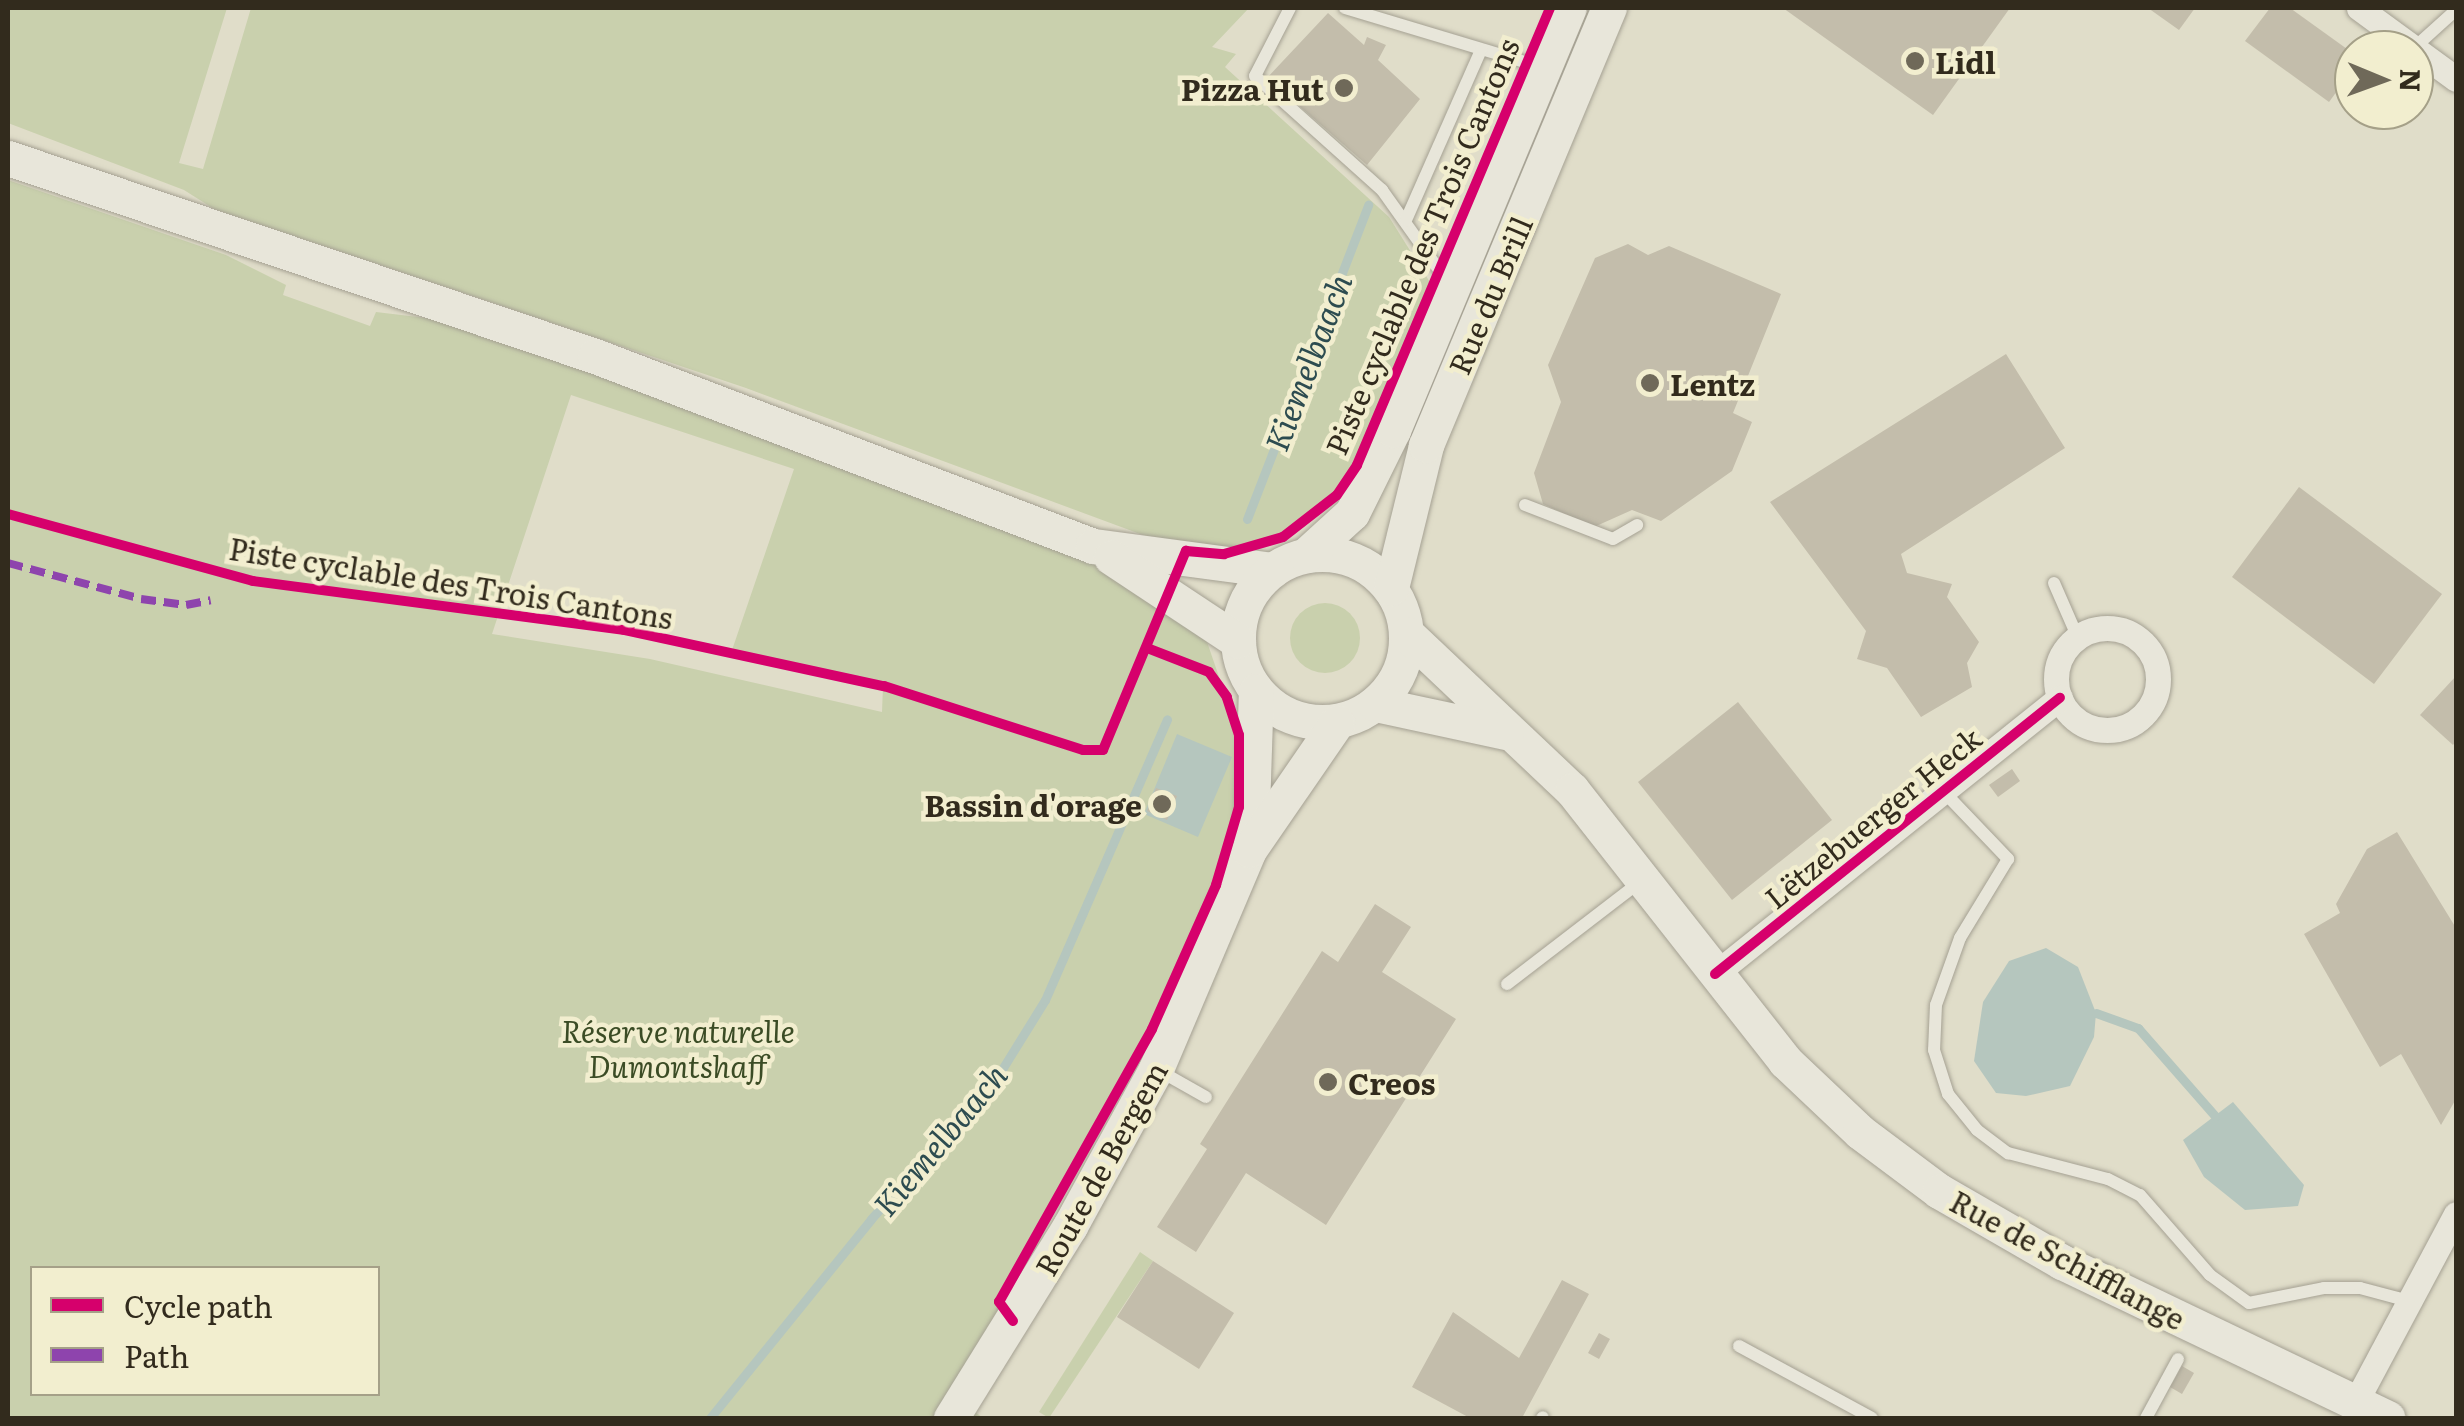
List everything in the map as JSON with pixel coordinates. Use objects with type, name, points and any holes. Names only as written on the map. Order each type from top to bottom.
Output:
[{"type":"main road","name":"Rue du Brill","points":[[1306,555],[1352,513],[1452,289],[1569,8]]},
{"type":"main road","name":"Rue du Brill","points":[[1390,588],[1426,445],[1608,8]]},
{"type":"main road","points":[[8,158],[685,390],[1093,546],[1238,641]]},
{"type":"main road","points":[[1093,546],[1272,570]]},
{"type":"main road","points":[[1306,555],[1353,559],[1390,588],[1406,634],[1398,672],[1375,704],[1337,722],[1292,718],[1256,691],[1238,641],[1241,614],[1272,570],[1306,555]]},
{"type":"main road","name":"Rue de Schifflange","points":[[1406,634],[1572,790],[1785,1062],[1860,1132],[1939,1191],[2062,1262],[2353,1411],[2388,1418]]},
{"type":"main road","name":"Route de Bergem","points":[[1250,850],[1258,777],[1256,691]]},
{"type":"main road","name":"Rue de Schifflange","points":[[1375,704],[1508,733]]},
{"type":"main road","name":"Route de Bergem","points":[[951,1418],[1070,1226],[1156,1069],[1250,850],[1337,722]]},
{"type":"street","points":[[2359,8],[2390,30]]},
{"type":"street","points":[[2434,62],[2456,80]]},
{"type":"street","points":[[2106,628],[2135,636],[2155,661],[2156,696],[2134,723],[2118,730],[2083,724],[2060,698],[2058,665],[2078,638],[2106,628]]},
{"type":"street","name":"Lëtzebuerger Heck","points":[[1714,974],[2060,698]]},
{"type":"street","points":[[2353,1411],[2456,1214]]},
{"type":"lane","points":[[1290,8],[1256,76],[1382,190],[1452,289]]},
{"type":"lane","points":[[1345,8],[1544,68]]},
{"type":"lane","points":[[2434,31],[2456,10]]},
{"type":"lane","points":[[1406,220],[1481,50]]},
{"type":"lane","points":[[1525,505],[1613,540],[1637,524]]},
{"type":"lane","points":[[2054,582],[2078,638]]},
{"type":"lane","points":[[1944,792],[2008,858],[1960,938],[1936,1005],[1934,1050],[1948,1094],[1977,1130],[2008,1153],[2108,1178],[2140,1195],[2210,1276],[2250,1303],[2360,1288],[2409,1302]]},
{"type":"lane","points":[[1506,984],[1642,880]]},
{"type":"lane","points":[[1156,1069],[1206,1097]]},
{"type":"lane","points":[[1739,1346],[1872,1418]]},
{"type":"lane","points":[[2146,1418],[2178,1358]]},
{"type":"green space","points":[[8,8],[227,8],[179,163],[203,169],[251,8],[1249,8],[1212,47],[1236,54],[1225,67],[1389,217],[1433,287],[1376,424],[1337,495],[1283,537],[1224,554],[1186,551],[746,388],[214,209],[184,190],[8,123]]},
{"type":"green space","name":"Réserve naturelle Dumontshaff","points":[[8,180],[226,255],[286,285],[283,295],[370,326],[376,312],[511,328],[1093,546],[1206,639],[1239,735],[1232,838],[1152,1029],[999,1302],[1013,1321],[962,1402],[983,1418],[8,1418]],"holes":[[[571,395],[794,469],[731,653],[883,686],[882,712],[650,659],[492,634]]]},
{"type":"green space","points":[[1325,603],[1339,605],[1350,613],[1358,624],[1358,652],[1350,663],[1339,671],[1325,673],[1311,671],[1300,663],[1292,652],[1290,638],[1292,624],[1300,613],[1311,605]]},
{"type":"green space","points":[[1140,1252],[1153,1261],[1049,1418],[1039,1412]]},
{"type":"shaded area","points":[[1177,734],[1232,757],[1198,837],[1144,814]]},
{"type":"shaded area","points":[[2046,948],[2078,967],[2096,1013],[2094,1037],[2070,1086],[2026,1096],[1996,1093],[1974,1061],[1983,1002],[2009,961]]},
{"type":"shaded area","points":[[2233,1102],[2304,1185],[2298,1206],[2245,1210],[2204,1177],[2183,1140]]},
{"type":"building","name":"Lidl","points":[[1783,8],[2010,8],[1933,115]]},
{"type":"building","points":[[2148,8],[2195,8],[2179,30]]},
{"type":"building","points":[[2270,8],[2290,8],[2334,40],[2334,95],[2329,102],[2245,41]]},
{"type":"building","name":"Pizza Hut","points":[[1328,13],[1364,45],[1367,37],[1386,45],[1378,60],[1420,99],[1367,165],[1267,78]]},
{"type":"building","name":"Lentz","points":[[1628,244],[1648,255],[1669,246],[1781,294],[1733,413],[1752,422],[1732,471],[1661,521],[1632,510],[1594,527],[1543,504],[1534,473],[1561,402],[1548,365],[1595,258]]},
{"type":"building","points":[[2006,354],[2065,448],[1901,554],[1907,573],[1952,584],[1947,597],[1979,642],[1967,663],[1972,687],[1921,717],[1887,668],[1857,659],[1866,631],[1770,502]]},
{"type":"building","points":[[2299,487],[2442,594],[2374,684],[2232,577]]},
{"type":"building","points":[[2456,676],[2456,741],[2453,745],[2420,715]]},
{"type":"building","points":[[1738,702],[1832,820],[1732,900],[1638,782]]},
{"type":"building","points":[[2012,769],[2020,781],[1998,797],[1989,785]]},
{"type":"building","name":"Bassin d'orage","points":[[1156,788],[1177,796],[1167,820],[1147,811]]},
{"type":"building","points":[[2397,832],[2456,928],[2456,1099],[2441,1125],[2401,1054],[2380,1067],[2304,934],[2340,913],[2336,904],[2367,849]]},
{"type":"building","name":"Creos","points":[[1375,904],[1411,927],[1382,972],[1456,1019],[1326,1225],[1246,1173],[1196,1252],[1157,1227],[1207,1149],[1200,1144],[1322,951],[1338,962]]},
{"type":"building","points":[[1153,1261],[1234,1313],[1199,1369],[1117,1317]]},
{"type":"building","points":[[1562,1280],[1589,1294],[1522,1418],[1470,1418],[1412,1387],[1453,1312],[1519,1358]]},
{"type":"building","points":[[1599,1333],[1610,1339],[1599,1359],[1588,1353]]},
{"type":"building","points":[[2182,1366],[2194,1373],[2182,1394],[2170,1387]]},
{"type":"waterway","name":"Kiemelbaach","points":[[1247,519],[1368,205]]},
{"type":"waterway","name":"Kiemelbaach","points":[[710,1418],[871,1219],[996,1079],[1045,1000],[1167,719]]},
{"type":"waterway","points":[[2096,1013],[2138,1028],[2215,1116]]},
{"type":"marked path","points":[[8,563],[141,599],[186,605],[211,600]]},
{"type":"cycle path","name":"Piste cyclable des Trois Cantons","points":[[8,514],[253,581],[624,630],[884,686],[1083,750],[1103,750],[1186,551],[1224,554],[1283,537],[1337,495],[1357,465],[1550,8]]},
{"type":"cycle path","points":[[1013,1321],[999,1302],[1152,1029],[1216,885],[1239,807],[1239,735],[1227,697],[1209,672],[1147,648]]},
{"type":"cycle path","points":[[1715,974],[2060,698]]},
{"type":"place","name":"Lidl","points":[[1915,61]]},
{"type":"place","name":"Pizza Hut","points":[[1344,88]]},
{"type":"place","name":"Lentz","points":[[1650,383]]},
{"type":"place","name":"Bassin d'orage","points":[[1162,804]]},
{"type":"place","name":"Creos","points":[[1328,1082]]}]
